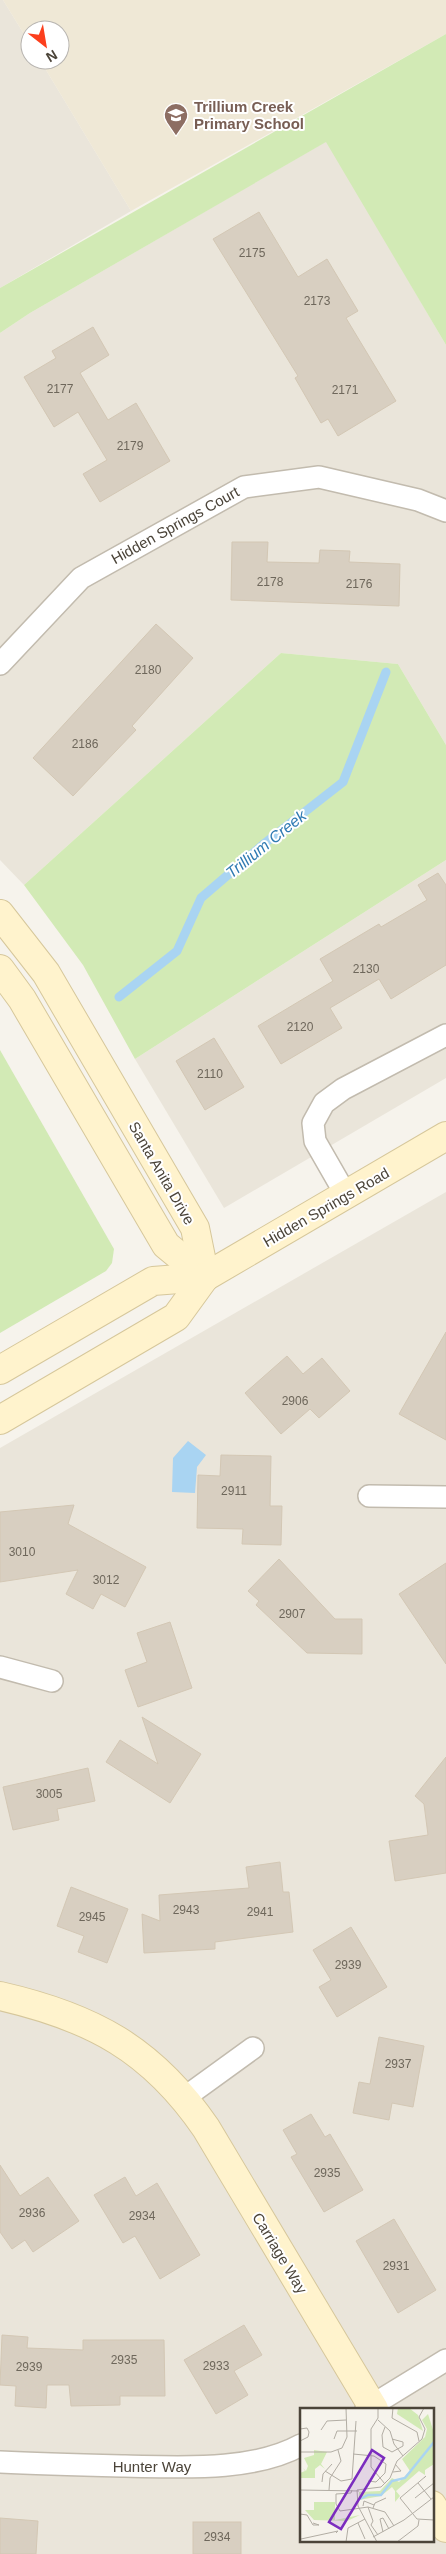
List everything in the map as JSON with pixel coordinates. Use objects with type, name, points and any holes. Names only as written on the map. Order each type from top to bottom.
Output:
[{"type":"main road","name":"Santa Anita Drive","points":[[0,914],[46,973],[195,1228],[205,1277]]},
{"type":"main road","points":[[0,968],[22,999],[166,1245],[205,1277]]},
{"type":"main road","name":"Hidden Springs Road","points":[[0,1420],[176,1317],[205,1277],[446,1136]]},
{"type":"main road","name":"Hidden Springs Road","points":[[0,1370],[154,1281],[205,1277]]},
{"type":"main road","name":"Carriage Way","points":[[0,1996],[68,2017],[116,2040],[161,2073],[184,2098],[206,2128],[371,2408]]},
{"type":"main road","points":[[434,2508],[446,2528]]},
{"type":"street","name":"Hidden Springs Court","points":[[0,664],[81,578],[244,487],[319,477],[418,500],[446,511]]},
{"type":"street","points":[[346,1195],[315,1141],[313,1123],[324,1104],[343,1089],[446,1036]]},
{"type":"street","points":[[369,1496],[446,1498]]},
{"type":"street","points":[[0,1667],[52,1681]]},
{"type":"street","points":[[184,2098],[253,2048]]},
{"type":"street","points":[[371,2408],[446,2360]]},
{"type":"street","name":"Hunter Way","points":[[0,2462],[58,2465],[221,2466],[289,2452],[300,2446]]},
{"type":"shaded area","points":[[0,0],[3,0],[20,28],[20,70],[46,70],[131,211],[0,288]]},
{"type":"shaded area","name":"Trillium Creek Primary School","points":[[3,0],[446,0],[446,34],[131,211],[46,70],[70,70],[70,20],[20,20],[20,28]]},
{"type":"shaded area","points":[[327,141],[446,345],[446,745],[398,664],[281,653],[24,885],[0,860],[0,333],[30,313]]},
{"type":"shaded area","points":[[446,860],[446,1078],[224,1208],[135,1059]]},
{"type":"shaded area","points":[[446,1192],[446,2554],[0,2554],[0,1448]]},
{"type":"green space","points":[[446,34],[446,345],[326,142],[30,313],[0,333],[0,288]]},
{"type":"green space","points":[[281,653],[398,664],[446,745],[446,860],[135,1059],[83,965],[24,885]]},
{"type":"green space","points":[[0,1050],[114,1249],[112,1263],[106,1271],[0,1333]]},
{"type":"water","points":[[188,1441],[206,1455],[197,1467],[195,1493],[172,1492],[173,1458]]},
{"type":"building","points":[[259,212],[298,277],[327,259],[358,311],[346,318],[396,401],[338,436],[328,419],[321,423],[295,378],[298,376],[213,239]]},
{"type":"building","points":[[93,327],[109,355],[80,373],[108,420],[136,403],[170,461],[100,502],[83,474],[107,460],[78,412],[54,427],[24,377],[56,358],[52,351]]},
{"type":"building","points":[[232,542],[268,542],[267,562],[319,563],[320,550],[350,551],[349,562],[400,564],[399,606],[231,600]]},
{"type":"building","points":[[156,624],[193,658],[132,726],[136,730],[73,796],[33,758]]},
{"type":"building","points":[[438,873],[446,885],[446,965],[391,999],[379,979],[330,1008],[342,1028],[281,1064],[258,1026],[333,981],[320,959],[379,924],[381,927],[427,900],[418,885]]},
{"type":"building","points":[[214,1038],[244,1087],[205,1110],[176,1061]]},
{"type":"building","points":[[446,1332],[446,1440],[399,1414]]},
{"type":"building","points":[[287,1356],[303,1374],[322,1358],[350,1391],[319,1418],[310,1409],[281,1434],[245,1393]]},
{"type":"building","points":[[221,1455],[271,1456],[270,1506],[282,1506],[281,1545],[242,1544],[243,1529],[197,1528],[198,1475],[220,1476]]},
{"type":"building","points":[[74,1505],[68,1524],[146,1567],[125,1607],[101,1594],[93,1609],[66,1594],[78,1570],[0,1582],[0,1512]]},
{"type":"building","points":[[279,1559],[335,1619],[362,1619],[362,1654],[307,1653],[256,1605],[259,1601],[248,1591]]},
{"type":"building","points":[[446,1563],[446,1664],[399,1594]]},
{"type":"building","points":[[170,1622],[192,1688],[138,1707],[125,1670],[147,1662],[137,1633]]},
{"type":"building","points":[[142,1717],[201,1754],[170,1803],[106,1762],[120,1740],[158,1764]]},
{"type":"building","points":[[446,1757],[446,1873],[395,1881],[389,1841],[428,1835],[424,1804],[415,1796]]},
{"type":"building","points":[[88,1768],[95,1801],[57,1809],[59,1820],[13,1830],[3,1787]]},
{"type":"building","points":[[280,1862],[283,1892],[289,1892],[293,1932],[215,1942],[215,1949],[144,1953],[142,1914],[160,1921],[159,1895],[249,1888],[246,1867]]},
{"type":"building","points":[[71,1887],[128,1909],[107,1963],[78,1952],[84,1936],[57,1926]]},
{"type":"building","points":[[351,1927],[387,1987],[337,2017],[319,1987],[331,1980],[313,1950]]},
{"type":"building","points":[[379,2037],[424,2046],[413,2107],[392,2103],[389,2120],[353,2113],[359,2082],[370,2084]]},
{"type":"building","points":[[311,2114],[325,2137],[330,2134],[363,2190],[324,2212],[291,2157],[297,2154],[283,2130]]},
{"type":"building","points":[[0,2165],[20,2196],[48,2177],[79,2221],[33,2252],[25,2240],[12,2249],[0,2232]]},
{"type":"building","points":[[125,2177],[136,2196],[157,2183],[200,2255],[160,2279],[135,2236],[123,2243],[94,2195]]},
{"type":"building","points":[[394,2219],[436,2290],[398,2313],[356,2241]]},
{"type":"building","points":[[244,2325],[262,2355],[234,2371],[248,2395],[216,2414],[184,2360]]},
{"type":"building","points":[[2,2335],[28,2337],[27,2348],[83,2350],[83,2340],[164,2340],[165,2396],[120,2396],[120,2405],[71,2406],[69,2385],[47,2385],[46,2408],[15,2406],[16,2386],[0,2385]]},
{"type":"building","points":[[0,2518],[38,2521],[36,2554],[0,2554]]},
{"type":"building","points":[[193,2522],[241,2522],[241,2554],[193,2554]]},
{"type":"waterway","name":"Trillium Creek","points":[[119,997],[177,951],[201,898],[265,843],[343,782],[386,672]]},
{"type":"place","name":"Trillium Creek Primary School","points":[[176,136]]}]
